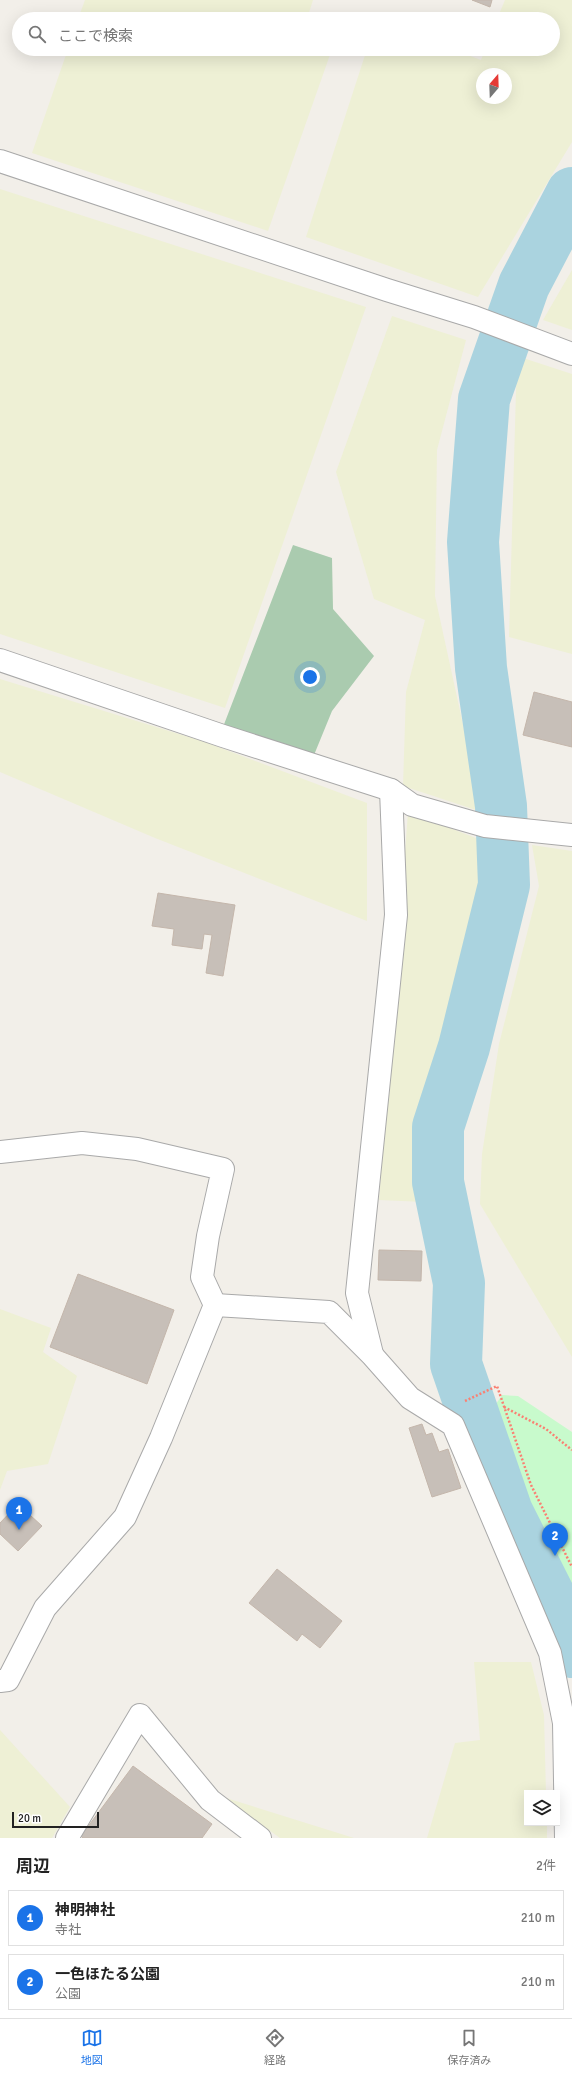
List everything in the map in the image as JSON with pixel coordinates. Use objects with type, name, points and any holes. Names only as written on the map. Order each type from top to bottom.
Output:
[{"type":"street","points":[[0,161],[489,322],[572,354]]},
{"type":"street","points":[[0,660],[223,736],[392,790],[412,805],[485,826],[572,835]]},
{"type":"street","points":[[372,1355],[357,1293],[396,915],[392,790]]},
{"type":"street","points":[[0,1152],[82,1143],[137,1149],[222,1169],[208,1236],[202,1277],[215,1305],[161,1438],[125,1517],[45,1608],[8,1680],[0,1681]]},
{"type":"street","points":[[215,1305],[329,1312],[372,1355],[410,1398],[453,1425],[550,1653],[564,1723],[566,1838]]},
{"type":"street","points":[[67,1838],[140,1715],[210,1800],[260,1838]]},
{"type":"path","points":[[459,1404],[497,1386],[531,1485],[572,1567]]},
{"type":"path","points":[[504,1407],[546,1429],[572,1450]]},
{"type":"green space","points":[[85,0],[313,0],[309,12],[81,12]]},
{"type":"green space","points":[[505,0],[572,0],[572,142],[478,297],[306,237],[365,56],[470,56],[481,60],[482,56],[560,56],[560,12],[500,12]]},
{"type":"green space","points":[[66,56],[330,56],[268,231],[32,153]]},
{"type":"green space","points":[[0,189],[366,307],[225,708],[0,634]]},
{"type":"green space","points":[[572,270],[572,330],[543,320]]},
{"type":"green space","points":[[392,316],[466,340],[437,450],[435,596],[482,812],[403,786],[406,692],[425,620],[374,599],[336,472]]},
{"type":"green space","points":[[517,356],[572,374],[572,654],[509,637]]},
{"type":"green space","points":[[293,545],[332,558],[333,609],[374,656],[332,711],[314,755],[223,727]]},
{"type":"green space","points":[[0,679],[205,742],[367,803],[367,921],[155,838],[0,772]]},
{"type":"green space","points":[[408,812],[489,843],[486,889],[473,952],[428,1096],[421,1152],[424,1202],[379,1200]]},
{"type":"green space","points":[[532,845],[572,851],[572,1357],[480,1204],[482,1154],[499,1044],[539,886]]},
{"type":"green space","points":[[0,1309],[51,1328],[43,1352],[77,1376],[48,1464],[7,1471],[0,1490]]},
{"type":"green space","points":[[502,1395],[518,1396],[572,1432],[572,1624],[504,1489],[490,1413]]},
{"type":"green space","points":[[474,1662],[531,1662],[544,1715],[546,1790],[524,1790],[524,1826],[547,1826],[547,1838],[427,1838],[455,1743],[480,1740]]},
{"type":"green space","points":[[0,1730],[70,1807],[52,1838],[0,1838]]},
{"type":"green space","points":[[223,1797],[354,1838],[280,1838]]},
{"type":"building","points":[[472,0],[492,0],[490,7]]},
{"type":"building","points":[[534,692],[572,702],[572,747],[523,735]]},
{"type":"building","points":[[158,893],[235,905],[223,976],[206,973],[212,935],[204,934],[202,949],[172,945],[174,929],[152,926]]},
{"type":"building","points":[[379,1250],[422,1251],[421,1281],[378,1280]]},
{"type":"building","points":[[78,1274],[174,1310],[147,1384],[50,1347]]},
{"type":"building","points":[[422,1424],[426,1435],[432,1433],[439,1452],[448,1449],[461,1488],[432,1497],[409,1428]]},
{"type":"building","points":[[18,1504],[42,1526],[18,1551],[0,1534],[0,1523]]},
{"type":"building","points":[[277,1569],[342,1621],[320,1648],[302,1634],[297,1641],[249,1603]]},
{"type":"building","points":[[133,1766],[212,1824],[202,1838],[83,1838],[81,1836]]},
{"type":"waterway","points":[[572,193],[524,285],[484,399],[473,542],[481,668],[501,806],[504,885],[464,1047],[438,1127],[438,1182],[459,1283],[456,1364],[507,1512],[563,1623],[572,1652]]},
{"type":"place","name":"神明神社","points":[[19,1530]]},
{"type":"place","name":"一色ほたる公園","points":[[555,1556]]}]
